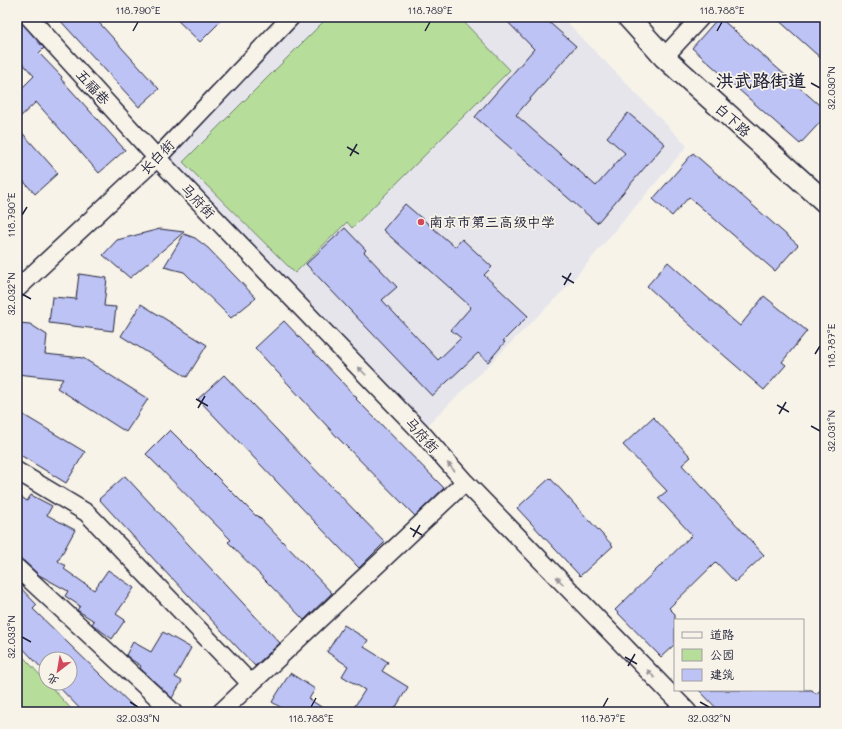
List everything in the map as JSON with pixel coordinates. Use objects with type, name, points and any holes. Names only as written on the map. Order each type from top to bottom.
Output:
[{"type":"main road","name":"白下路","points":[[628,17],[664,57],[825,202]]},
{"type":"street","name":"五福巷","points":[[29,17],[157,158]]},
{"type":"street","name":"长白街","points":[[17,290],[157,158],[291,17]]},
{"type":"street","points":[[664,57],[701,17]]},
{"type":"street","name":"马府街","points":[[157,158],[421,432],[465,482],[688,712]]},
{"type":"street","points":[[17,471],[87,513],[251,684]]},
{"type":"street","points":[[221,712],[465,482]]},
{"type":"street","points":[[17,568],[173,712]]},
{"type":"shaded area","name":"南京市第三高级中学","points":[[306,17],[562,17],[687,146],[567,287],[421,432],[157,158]]},
{"type":"green space","points":[[328,17],[459,17],[510,70],[352,228],[347,222],[295,273],[183,162]]},
{"type":"green space","points":[[17,650],[38,673],[38,691],[55,691],[74,712],[17,712]]},
{"type":"building","points":[[17,17],[44,48],[39,53],[62,77],[61,79],[125,150],[99,173],[36,102],[17,120],[17,93],[34,76],[17,57]]},
{"type":"building","points":[[57,17],[94,17],[159,89],[139,107]]},
{"type":"building","points":[[174,17],[225,17],[200,42]]},
{"type":"building","points":[[503,17],[543,17],[576,46],[516,115],[596,186],[625,153],[607,137],[628,113],[665,144],[597,223],[475,117],[534,49]]},
{"type":"building","points":[[719,17],[825,110],[825,117],[800,144],[692,48]]},
{"type":"building","points":[[775,17],[825,17],[825,62]]},
{"type":"building","points":[[17,127],[58,173],[35,194],[17,174]]},
{"type":"building","points":[[693,153],[798,245],[775,271],[689,197],[672,216],[653,199]]},
{"type":"building","points":[[405,204],[455,247],[462,239],[492,267],[484,275],[528,316],[503,341],[505,342],[488,362],[478,353],[432,396],[306,264],[345,228],[366,250],[364,252],[397,287],[382,300],[438,360],[461,338],[451,330],[471,307],[383,230]]},
{"type":"building","points":[[160,229],[184,232],[130,278],[103,255],[117,240]]},
{"type":"building","points":[[184,234],[195,238],[208,248],[256,298],[231,318],[184,272],[164,267]]},
{"type":"building","points":[[668,262],[740,326],[764,296],[807,331],[782,362],[786,365],[764,390],[647,286]]},
{"type":"building","points":[[79,274],[107,278],[104,306],[116,307],[113,331],[49,323],[52,297],[76,299]]},
{"type":"building","points":[[141,304],[207,345],[187,377],[121,336]]},
{"type":"building","points":[[284,321],[357,398],[356,399],[444,488],[415,516],[339,439],[255,348]]},
{"type":"building","points":[[19,323],[30,324],[47,335],[45,354],[83,358],[148,399],[126,432],[57,388],[63,379],[17,374],[17,342]]},
{"type":"building","points":[[224,375],[385,542],[359,568],[198,399]]},
{"type":"building","points":[[17,411],[85,452],[66,483],[17,453]]},
{"type":"building","points":[[653,417],[691,457],[682,465],[764,555],[735,582],[716,562],[669,608],[675,614],[674,645],[661,657],[615,610],[692,535],[658,498],[667,491],[623,445]]},
{"type":"building","points":[[170,430],[256,516],[257,515],[332,593],[304,620],[228,542],[231,540],[146,454]]},
{"type":"building","points":[[125,476],[280,643],[255,666],[171,578],[99,499]]},
{"type":"building","points":[[550,478],[613,546],[580,576],[517,508]]},
{"type":"building","points":[[17,494],[27,501],[31,495],[52,506],[47,515],[75,530],[58,561],[66,566],[64,569],[94,590],[108,570],[134,588],[116,614],[125,620],[112,639],[92,624],[94,621],[77,610],[80,606],[65,596],[68,591],[39,575],[24,561],[17,558]]},
{"type":"building","points":[[17,584],[37,605],[33,609],[76,651],[38,651],[38,664],[17,642]]},
{"type":"building","points":[[344,625],[368,640],[364,647],[388,662],[382,671],[408,687],[393,712],[351,712],[365,690],[342,676],[348,666],[327,652]]},
{"type":"building","points":[[163,632],[191,648],[175,677],[182,681],[172,698],[140,668],[141,666],[126,655],[133,642],[151,652]]},
{"type":"building","points":[[78,653],[139,712],[83,712],[63,691],[78,691]]},
{"type":"building","points":[[290,673],[315,689],[309,699],[329,712],[288,712],[272,702]]},
{"type":"building","points":[[825,686],[825,712],[720,712],[700,691],[812,690],[816,694]]},
{"type":"place","name":"南京市第三高级中学","points":[[421,222]]},
{"type":"district","name":"洪武路街道","points":[[761,81]]}]
